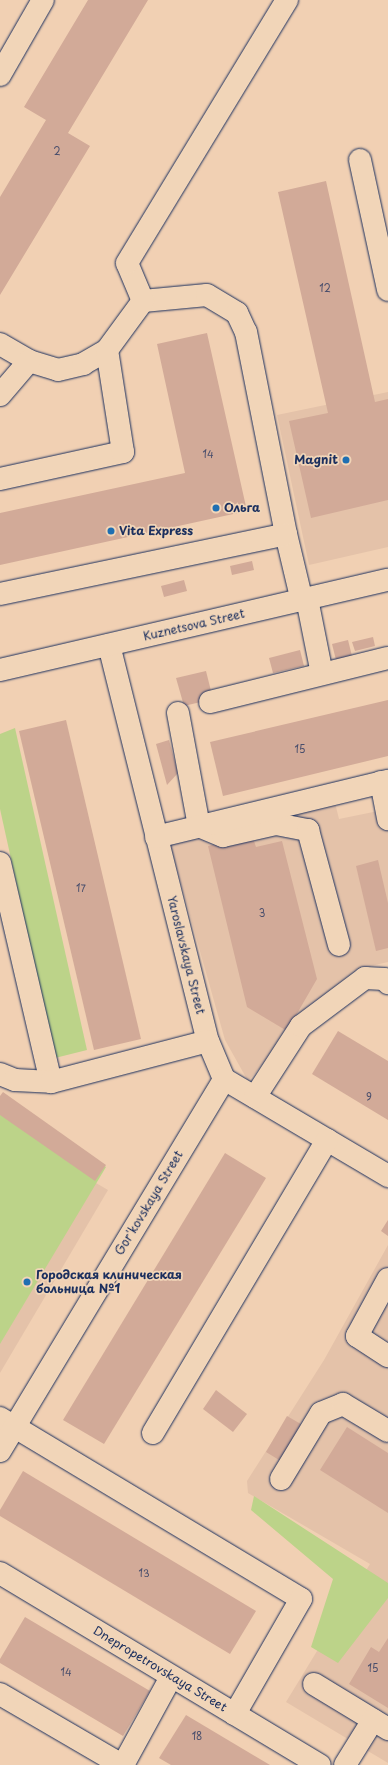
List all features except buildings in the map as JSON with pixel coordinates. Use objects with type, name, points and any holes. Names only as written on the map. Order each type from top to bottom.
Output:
[{"type":"street","points":[[0,75],[43,0]]},
{"type":"street","points":[[143,301],[127,263],[287,0]]},
{"type":"street","points":[[360,160],[388,290]]},
{"type":"street","points":[[0,344],[29,361],[58,370],[83,364],[107,350],[143,301],[207,295],[237,313],[246,332],[286,534],[322,674]]},
{"type":"street","points":[[0,479],[123,452],[107,350]]},
{"type":"street","points":[[0,395],[29,361]]},
{"type":"street","points":[[0,594],[286,534]]},
{"type":"street","name":"Kuznetsova Street","points":[[0,670],[388,580]]},
{"type":"street","name":"Yaroslavskaya Street","points":[[109,645],[208,1041],[224,1078]]},
{"type":"street","points":[[210,702],[388,658]]},
{"type":"street","points":[[178,713],[199,826]]},
{"type":"street","points":[[156,837],[384,781],[388,818]]},
{"type":"street","points":[[199,826],[223,836],[276,824],[308,830],[339,945]]},
{"type":"street","points":[[0,863],[51,1082]]},
{"type":"street","points":[[254,1097],[301,1026],[365,978],[387,979]]},
{"type":"street","points":[[0,1074],[15,1080],[51,1082],[208,1041]]},
{"type":"street","points":[[224,1078],[388,1176]]},
{"type":"street","name":"Gor'kovskaya Street","points":[[0,1451],[8,1422],[224,1078]]},
{"type":"street","points":[[153,1433],[327,1140]]},
{"type":"street","points":[[388,1279],[356,1336],[388,1356]]},
{"type":"street","points":[[281,1479],[322,1413],[343,1404],[388,1431]]},
{"type":"street","points":[[8,1422],[301,1599],[235,1714]]},
{"type":"street","name":"Dnepropetrovskaya Street","points":[[0,1573],[171,1677],[320,1765]]},
{"type":"street","points":[[0,1694],[123,1765],[171,1677]]},
{"type":"street","points":[[314,1684],[380,1724],[345,1765]]},
{"type":"shaded area","points":[[388,392],[388,547],[309,565],[277,415]]},
{"type":"shaded area","points":[[335,803],[339,819],[388,809],[388,962],[371,966],[302,1020],[248,1081],[225,1040],[169,841]]},
{"type":"shaded area","name":"Городская клиническая больница №1","points":[[0,1127],[108,1190],[0,1373]]},
{"type":"shaded area","points":[[388,1245],[388,1763],[286,1702],[370,1564],[248,1493],[247,1481],[324,1360]]},
{"type":"green space","points":[[15,728],[87,1050],[55,1058],[0,809],[0,734]]},
{"type":"green space","name":"Городская клиническая больница №1","points":[[0,1099],[106,1167],[0,1344]]},
{"type":"green space","points":[[254,1496],[388,1583],[388,1598],[338,1663],[311,1647],[333,1579],[251,1510]]},
{"type":"place","name":"Magnit","points":[[346,460]]},
{"type":"place","name":"Ольга","points":[[216,508]]},
{"type":"place","name":"Vita Express","points":[[111,531]]},
{"type":"place","name":"Городская клиническая больница №1","points":[[27,1282]]}]
